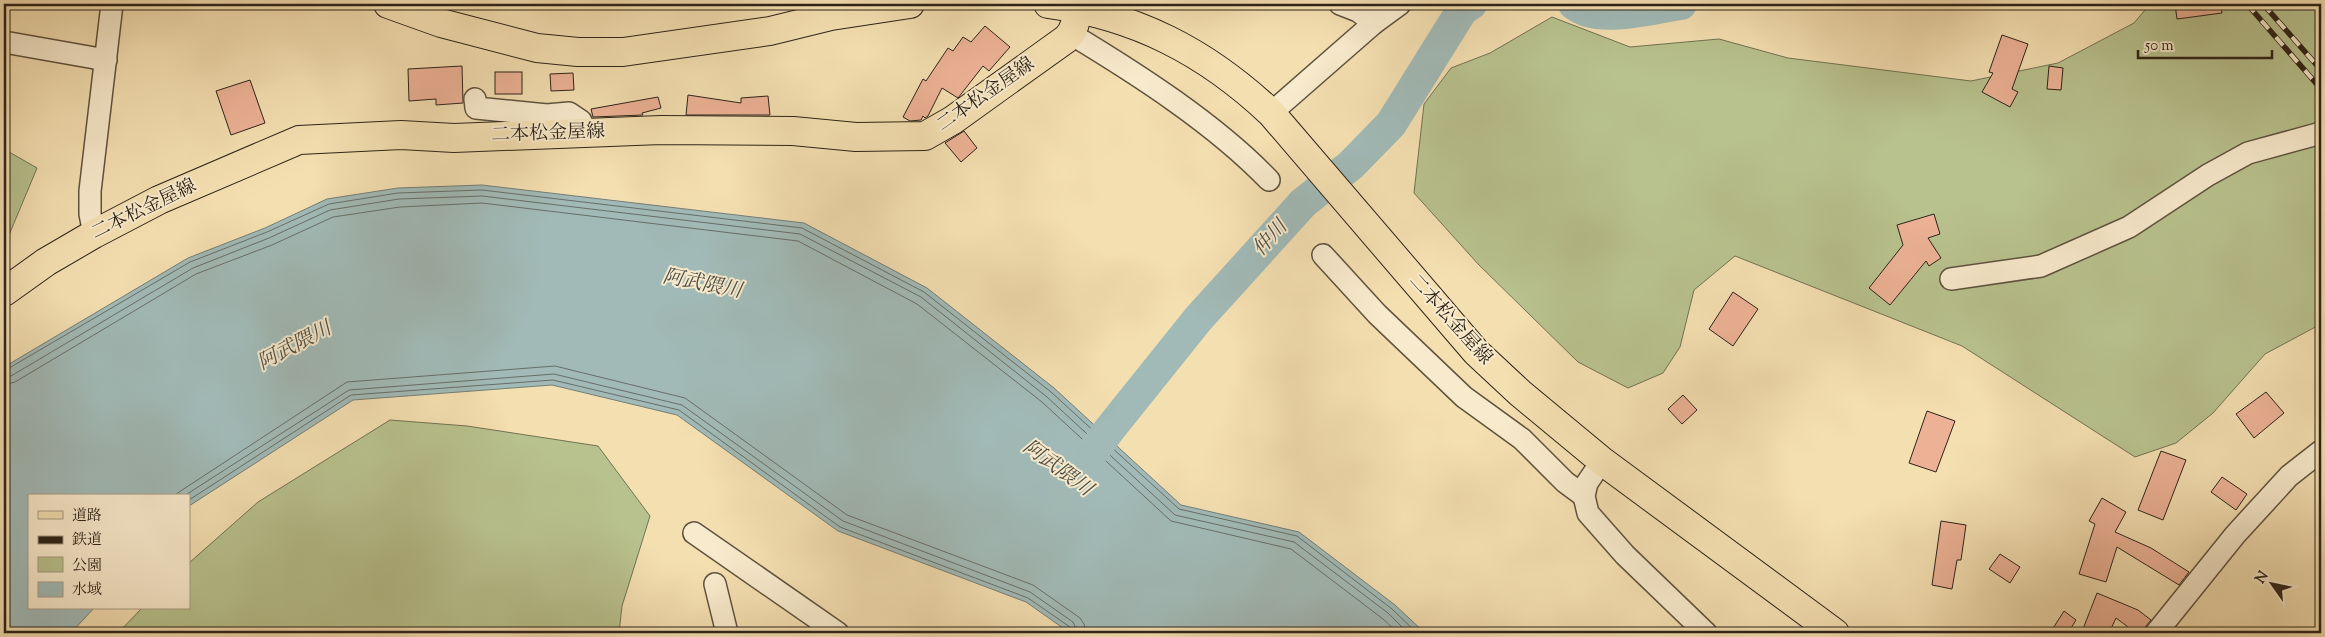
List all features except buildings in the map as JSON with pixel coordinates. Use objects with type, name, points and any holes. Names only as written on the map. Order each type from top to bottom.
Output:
[{"type":"main road","points":[[388,4],[441,23],[537,48],[623,52],[770,32],[831,16],[910,4]]},
{"type":"main road","name":"二本松金屋線","points":[[1048,4],[1078,6],[1117,17],[1152,32],[1211,63],[1244,88],[1271,113],[1476,352],[1520,393],[1602,461],[1835,633]]},
{"type":"main road","points":[[1072,34],[1078,6]]},
{"type":"main road","name":"二本松金屋線","points":[[4,292],[46,262],[94,234],[160,200],[299,140],[401,136],[454,138],[680,130],[793,131],[856,137],[924,136],[953,120],[1072,34]]},
{"type":"street","points":[[94,234],[90,214],[90,191],[112,4]]},
{"type":"street","points":[[1340,4],[1358,11],[1374,23]]},
{"type":"street","points":[[1271,113],[1374,23],[1400,4]]},
{"type":"street","points":[[1072,34],[1207,126],[1248,158],[1269,180]]},
{"type":"street","points":[[4,42],[106,60]]},
{"type":"street","points":[[475,99],[476,108],[547,115],[569,113],[581,121],[585,132]]},
{"type":"street","points":[[1951,279],[2041,266],[2130,227],[2208,175],[2248,153],[2321,133]]},
{"type":"street","points":[[1323,255],[1377,314],[1457,391],[1522,439],[1565,482],[1584,496]]},
{"type":"street","points":[[2156,633],[2235,535],[2289,476],[2321,451]]},
{"type":"street","points":[[1602,461],[1587,483],[1584,496],[1588,513],[1625,554],[1706,633]]},
{"type":"street","points":[[694,533],[838,633]]},
{"type":"street","points":[[715,584],[728,633]]},
{"type":"green space","points":[[2150,4],[2321,4],[2321,324],[2265,354],[2213,413],[2176,443],[2135,457],[1962,346],[1735,256],[1694,290],[1680,347],[1663,373],[1628,388],[1578,362],[1479,265],[1414,193],[1424,104],[1451,68],[1490,53],[1552,17],[1630,47],[1719,39],[1788,58],[1971,81],[2058,63],[2134,23]]},
{"type":"green space","points":[[4,149],[37,168],[4,247]]},
{"type":"green space","points":[[390,420],[467,426],[598,446],[650,516],[622,606],[619,633],[118,633],[140,610],[190,610],[190,562],[258,502]]},
{"type":"water","name":"阿武隈川","points":[[482,185],[804,223],[927,288],[1054,388],[1181,505],[1299,532],[1395,605],[1425,633],[1070,633],[1026,602],[838,531],[677,415],[552,385],[353,400],[190,505],[190,494],[28,494],[28,610],[92,610],[71,633],[4,633],[4,367],[188,258],[265,228],[327,199],[398,188]]},
{"type":"waterway","name":"仲川","points":[[1079,471],[1109,430],[1198,319],[1303,203],[1351,165],[1391,124],[1462,10],[1471,4]]},
{"type":"waterway","name":"仲川","points":[[1574,4],[1584,10],[1610,14],[1681,4]]},
{"type":"railway","points":[[2247,4],[2321,89]]},
{"type":"railway","points":[[2263,4],[2321,70]]}]
